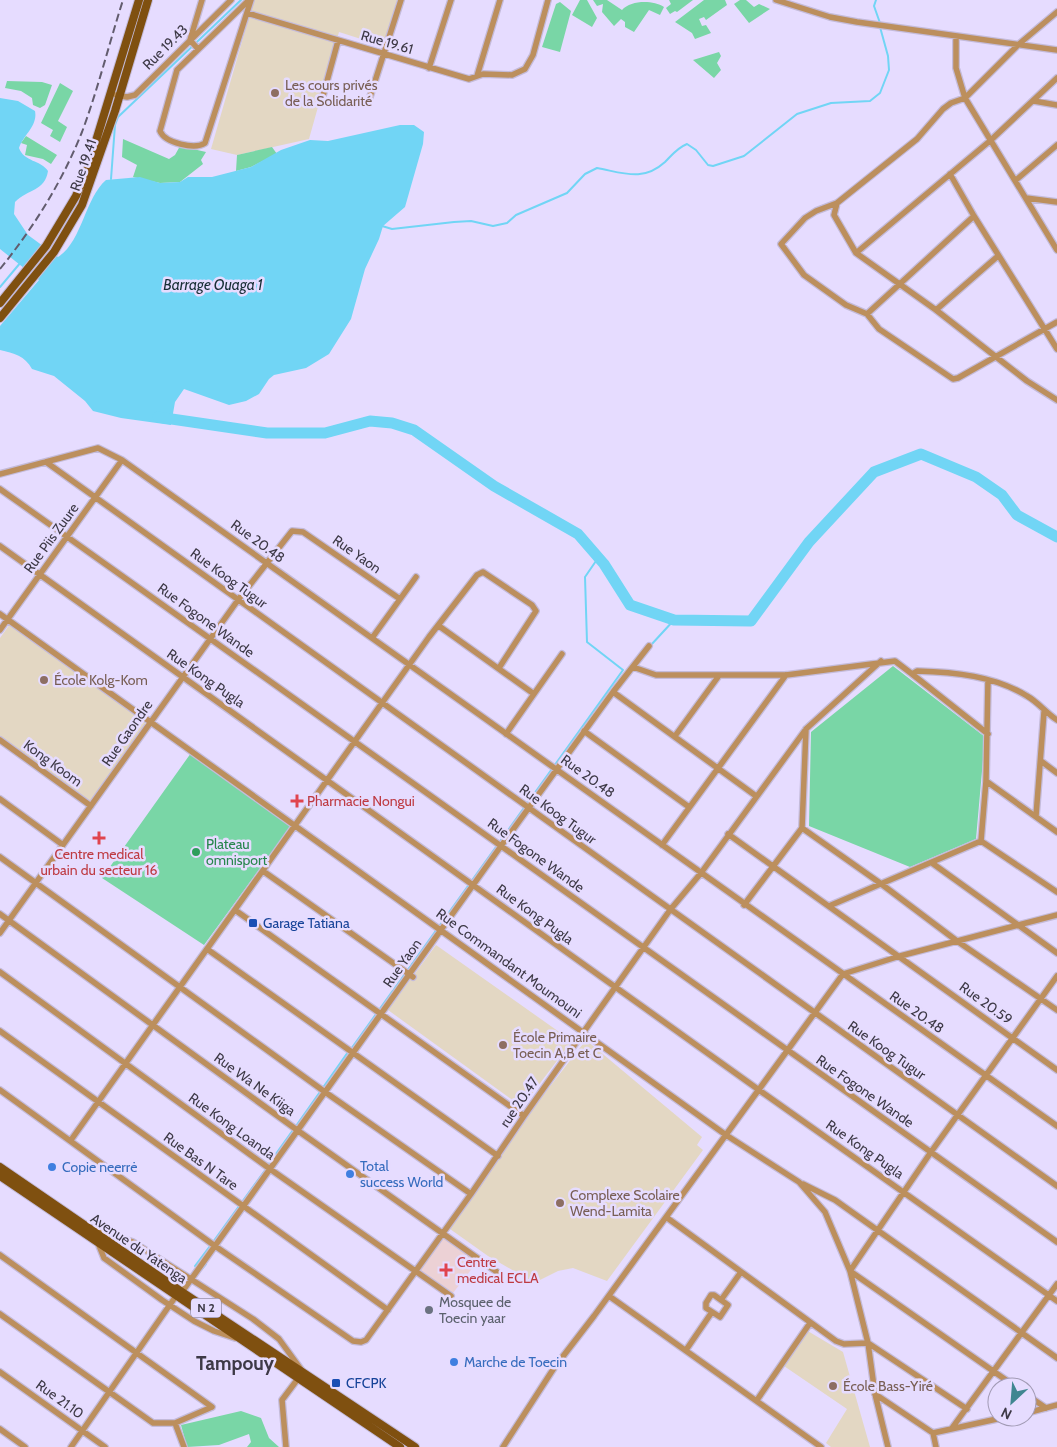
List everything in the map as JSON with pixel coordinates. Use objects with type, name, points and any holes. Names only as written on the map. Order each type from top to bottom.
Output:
[{"type":"main road","name":"Rue 19.41","points":[[0,303],[26,273],[70,209],[81,185],[139,0]]},
{"type":"main road","name":"Rue 19.41","points":[[0,318],[54,252],[77,216],[87,193],[119,96],[148,0]]},
{"type":"main road","name":"Avenue du Yatenga","points":[[0,1167],[242,1340],[301,1375],[400,1447]]},
{"type":"main road","name":"Avenue du Yatenga","points":[[0,1176],[98,1243],[415,1447]]},
{"type":"street","points":[[198,49],[190,40],[202,0]]},
{"type":"street","name":"Rue 19.43","points":[[119,96],[128,97],[135,95],[232,0]]},
{"type":"street","points":[[250,0],[206,143],[197,147],[163,136],[160,131],[177,70],[250,0]]},
{"type":"street","points":[[368,103],[385,55],[401,0]]},
{"type":"street","points":[[429,68],[451,0]]},
{"type":"street","points":[[477,76],[500,0]]},
{"type":"street","name":"Rue 19.61","points":[[247,13],[469,79],[477,76],[518,73],[525,69],[532,59],[548,0]]},
{"type":"street","points":[[776,0],[830,17],[895,29],[1057,50]]},
{"type":"street","points":[[1057,12],[1019,44],[965,98],[951,103],[943,109],[917,139],[837,203],[816,211],[805,218],[781,244],[804,275],[846,305],[867,314],[879,329],[953,379],[998,357],[1057,322]]},
{"type":"street","points":[[956,37],[956,68],[965,98],[1057,250]]},
{"type":"street","points":[[321,103],[338,41]]},
{"type":"street","points":[[856,253],[991,140],[1057,78]]},
{"type":"street","points":[[110,93],[119,96]]},
{"type":"street","points":[[1034,101],[1057,105]]},
{"type":"street","points":[[1016,180],[1054,152],[1057,145]]},
{"type":"street","points":[[950,174],[998,256],[1057,349]]},
{"type":"street","points":[[1026,198],[1057,202]]},
{"type":"street","points":[[837,203],[834,215],[856,253],[936,310],[1027,381],[1057,400]]},
{"type":"street","points":[[867,314],[898,283],[974,216]]},
{"type":"street","points":[[936,310],[998,256]]},
{"type":"street","name":"Rue 20.48","points":[[46,462],[102,449],[122,460],[1057,1126]]},
{"type":"street","name":"Rue Piis Zuure","points":[[0,630],[122,460]]},
{"type":"street","points":[[0,474],[46,462]]},
{"type":"street","name":"Rue Koog Tugur","points":[[46,462],[1057,1186]]},
{"type":"street","name":"Rue Fogone Wande","points":[[0,490],[68,536],[1057,1242]]},
{"type":"street","name":"Rue Gaondre","points":[[0,933],[150,721],[266,562],[292,531],[299,530]]},
{"type":"street","name":"Rue Yaon","points":[[299,530],[400,599]]},
{"type":"street","name":"Rue Kong Pugla","points":[[0,546],[759,1090],[1057,1301]]},
{"type":"street","points":[[71,1140],[410,665],[477,575],[483,572],[532,605],[536,611],[535,617],[499,668]]},
{"type":"street","points":[[372,638],[416,578]]},
{"type":"street","name":"Rue Commandant Moumouni","points":[[0,614],[726,1135],[799,1182],[825,1212],[850,1271],[868,1343],[875,1394],[888,1447]]},
{"type":"street","points":[[439,626],[534,694]]},
{"type":"street","name":"Rue Yaon","points":[[71,1447],[170,1305],[191,1280],[380,1015],[411,976],[441,929],[556,769],[649,646]]},
{"type":"street","points":[[506,734],[562,654]]},
{"type":"street","points":[[633,667],[656,675],[718,677],[786,676],[881,661],[895,661],[988,734]]},
{"type":"street","name":"rue 20.47","points":[[215,1246],[357,1342],[366,1340],[498,1156],[524,1116],[670,910],[702,873],[728,834],[806,728],[881,661]]},
{"type":"street","points":[[912,674],[917,671],[943,672],[988,680],[1026,695],[1044,712],[1057,720]]},
{"type":"street","points":[[662,845],[689,807],[720,769],[786,676]]},
{"type":"street","points":[[674,736],[718,677]]},
{"type":"street","points":[[981,841],[986,781],[988,680]]},
{"type":"street","points":[[613,692],[756,796]]},
{"type":"street","points":[[1036,816],[1044,712]]},
{"type":"street","points":[[744,904],[802,828],[806,728]]},
{"type":"street","points":[[584,731],[689,807]]},
{"type":"street","name":"Kong Koom","points":[[0,740],[91,806]]},
{"type":"street","points":[[1040,761],[1057,773]]},
{"type":"street","points":[[986,781],[1057,832]]},
{"type":"street","points":[[0,799],[63,845]]},
{"type":"street","points":[[802,828],[880,883],[957,941],[1057,1010]]},
{"type":"street","name":"Rue 20.59","points":[[728,834],[1057,1070]]},
{"type":"street","points":[[829,906],[981,841]]},
{"type":"street","points":[[981,841],[1057,892]]},
{"type":"street","points":[[0,857],[325,1092],[471,1194]]},
{"type":"street","points":[[932,863],[1057,954]]},
{"type":"street","points":[[264,872],[411,976]]},
{"type":"street","points":[[235,910],[524,1116]]},
{"type":"street","name":"Rue Wa Ne Kiiga","points":[[0,914],[297,1130],[444,1232],[497,1272]]},
{"type":"street","points":[[503,1447],[554,1368],[843,974],[900,956],[1057,915]]},
{"type":"street","points":[[207,949],[498,1156]]},
{"type":"street","name":"Rue Kong Loanda","points":[[0,972],[270,1169],[452,1296]]},
{"type":"street","points":[[1001,1377],[850,1271],[931,1152],[1057,976]]},
{"type":"street","name":"Rue Bas N Tare","points":[[0,1031],[388,1310]]},
{"type":"street","points":[[0,1090],[215,1246]]},
{"type":"street","points":[[799,1182],[835,1200],[1057,1358]]},
{"type":"street","points":[[666,1217],[840,1343],[868,1343],[967,1409]]},
{"type":"street","points":[[89,1229],[134,1242],[253,1319],[279,1339],[301,1375],[282,1400],[286,1447]]},
{"type":"street","points":[[98,1243],[104,1258],[170,1305],[214,1331],[242,1340]]},
{"type":"street","points":[[0,1255],[212,1408],[175,1423],[153,1423],[0,1314]]},
{"type":"street","points":[[721,1300],[740,1272]]},
{"type":"street","points":[[952,1428],[1057,1284]]},
{"type":"street","points":[[711,1295],[721,1300],[728,1305],[722,1315],[718,1316],[705,1305],[711,1295]]},
{"type":"street","points":[[608,1296],[821,1447]]},
{"type":"street","points":[[686,1350],[712,1312]]},
{"type":"street","points":[[757,1400],[810,1323]]},
{"type":"street","name":"Rue 21.10","points":[[0,1372],[105,1447]]},
{"type":"street","points":[[875,1394],[933,1433],[936,1447]]},
{"type":"street","points":[[1037,1402],[1046,1408]]},
{"type":"street","points":[[1037,1410],[1057,1405]]},
{"type":"street","points":[[933,1433],[987,1421]]},
{"type":"street","points":[[175,1423],[184,1447]]},
{"type":"street","points":[[0,1429],[25,1447]]},
{"type":"shaded area","name":"Les cours privés de la Solidarité","points":[[254,0],[397,0],[383,46],[339,32],[309,139],[237,155],[211,149]]},
{"type":"shaded area","name":"École Kolg-Kom","points":[[10,624],[147,722],[90,802],[0,737],[0,638]]},
{"type":"shaded area","points":[[436,945],[572,1041],[522,1107],[388,1010]]},
{"type":"shaded area","points":[[586,1040],[702,1137],[697,1145],[703,1150],[607,1281],[573,1268],[558,1271],[538,1281],[528,1279],[488,1256],[450,1229],[541,1098]]},
{"type":"shaded area","points":[[445,1238],[477,1262],[453,1293],[419,1270],[440,1240]]},
{"type":"shaded area","name":"École Bass-Yiré","points":[[806,1330],[843,1352],[870,1447],[831,1447],[826,1443],[847,1409],[781,1364]]},
{"type":"green space","points":[[580,0],[587,0],[597,18],[592,27],[572,15]]},
{"type":"green space","points":[[593,0],[607,0],[622,10],[631,4],[642,2],[654,3],[664,7],[660,15],[649,10],[634,32],[625,27],[625,22],[621,19],[614,26],[602,12],[603,4],[597,6]]},
{"type":"green space","points":[[669,0],[693,0],[677,12],[675,11],[670,14],[666,8],[671,4]]},
{"type":"green space","points":[[704,0],[725,0],[727,5],[706,20],[704,17],[699,19],[702,26],[706,25],[711,33],[695,39],[692,33],[675,22]]},
{"type":"green space","points":[[740,0],[746,0],[754,7],[759,4],[770,9],[749,23],[734,4]]},
{"type":"green space","points":[[560,2],[571,11],[560,52],[542,47],[556,4]]},
{"type":"green space","points":[[719,52],[721,56],[717,63],[721,70],[714,78],[693,60]]},
{"type":"green space","points":[[7,81],[42,82],[52,85],[45,105],[40,108],[33,105],[32,98],[21,91],[5,88]]},
{"type":"green space","points":[[60,83],[73,91],[58,121],[67,127],[60,142],[50,136],[53,130],[41,123]]},
{"type":"green space","points":[[26,136],[57,155],[51,164],[43,159],[25,155],[27,145],[21,143]]},
{"type":"green space","points":[[123,139],[169,159],[175,155],[180,146],[206,152],[201,160],[203,164],[180,182],[160,183],[133,177],[137,165],[122,157]]},
{"type":"green space","points":[[272,147],[277,154],[251,167],[236,171],[237,155]]},
{"type":"green space","points":[[893,666],[985,737],[976,839],[910,867],[809,826],[811,732]]},
{"type":"green space","name":"Plateau omnisport","points":[[191,753],[291,826],[204,945],[102,878]]},
{"type":"green space","points":[[241,1411],[261,1418],[269,1438],[279,1447],[247,1447],[251,1442],[249,1434],[219,1445],[187,1447],[181,1425]]},
{"type":"water","name":"Barrage Ouaga 1","points":[[0,98],[18,101],[35,111],[32,126],[19,148],[21,153],[45,167],[48,171],[46,178],[40,186],[15,202],[14,214],[28,235],[58,257],[73,241],[93,198],[106,180],[140,177],[160,183],[180,182],[188,177],[212,177],[251,167],[281,150],[310,140],[328,141],[400,125],[414,125],[424,132],[423,144],[405,207],[383,226],[365,269],[351,319],[329,354],[306,368],[274,375],[259,394],[246,401],[229,405],[184,389],[175,402],[171,425],[121,418],[93,411],[85,401],[54,376],[32,369],[19,356],[0,350],[0,326],[39,280],[0,249]]},
{"type":"waterway","points":[[111,179],[115,125],[118,117],[241,0]]},
{"type":"waterway","points":[[876,0],[874,6],[880,23]]},
{"type":"waterway","points":[[382,226],[392,229],[471,221],[493,226],[507,223],[516,215],[567,193],[585,174],[597,168],[625,174],[649,172],[657,168],[677,150],[687,144],[696,150],[708,165],[713,166],[744,156],[797,114],[831,103],[870,101],[880,93],[889,70],[888,56],[880,27]]},
{"type":"waterway","points":[[0,287],[21,262]]},
{"type":"waterway","points":[[158,417],[267,433],[325,433],[370,421],[392,423],[414,430],[494,486],[578,534],[604,564],[630,605],[674,620],[751,621],[809,542],[874,472],[921,454],[976,477],[1002,495],[1017,515],[1057,537]]},
{"type":"waterway","points":[[351,1049],[623,670],[587,642],[585,577],[598,558]]},
{"type":"waterway","points":[[651,645],[674,620]]},
{"type":"waterway","points":[[296,1126],[348,1052]]},
{"type":"waterway","points":[[268,1165],[293,1130]]},
{"type":"waterway","points":[[213,1242],[266,1169]]},
{"type":"waterway","points":[[195,1266],[210,1246]]},
{"type":"waterway","points":[[201,1270],[206,1264]]},
{"type":"railway","points":[[0,269],[24,237],[66,169],[82,132],[123,0]]},
{"type":"place","name":"Les cours privés de la Solidarité","points":[[275,93]]},
{"type":"place","name":"École Kolg-Kom","points":[[44,680]]},
{"type":"place","name":"Pharmacie Nongui","points":[[297,801]]},
{"type":"place","name":"Centre medical urbain du secteur 16","points":[[99,838]]},
{"type":"place","name":"Plateau omnisport","points":[[196,852]]},
{"type":"place","name":"Garage Tatiana","points":[[253,923]]},
{"type":"place","name":"École Primaire Toecin A,B et C","points":[[503,1045]]},
{"type":"place","name":"Copie neerrė","points":[[52,1167]]},
{"type":"place","name":"Total success World","points":[[350,1174]]},
{"type":"place","name":"Complexe Scolaire Wend-Lamita","points":[[560,1203]]},
{"type":"place","name":"Centre medical ECLA","points":[[446,1270]]},
{"type":"place","name":"Mosquee de Toecin yaar","points":[[429,1310]]},
{"type":"place","name":"Marche de Toecin","points":[[454,1362]]},
{"type":"place","name":"CFCPK","points":[[336,1383]]},
{"type":"place","name":"École Bass-Yiré","points":[[833,1386]]},
{"type":"district","name":"Tampouy","points":[[235,1363]]}]
